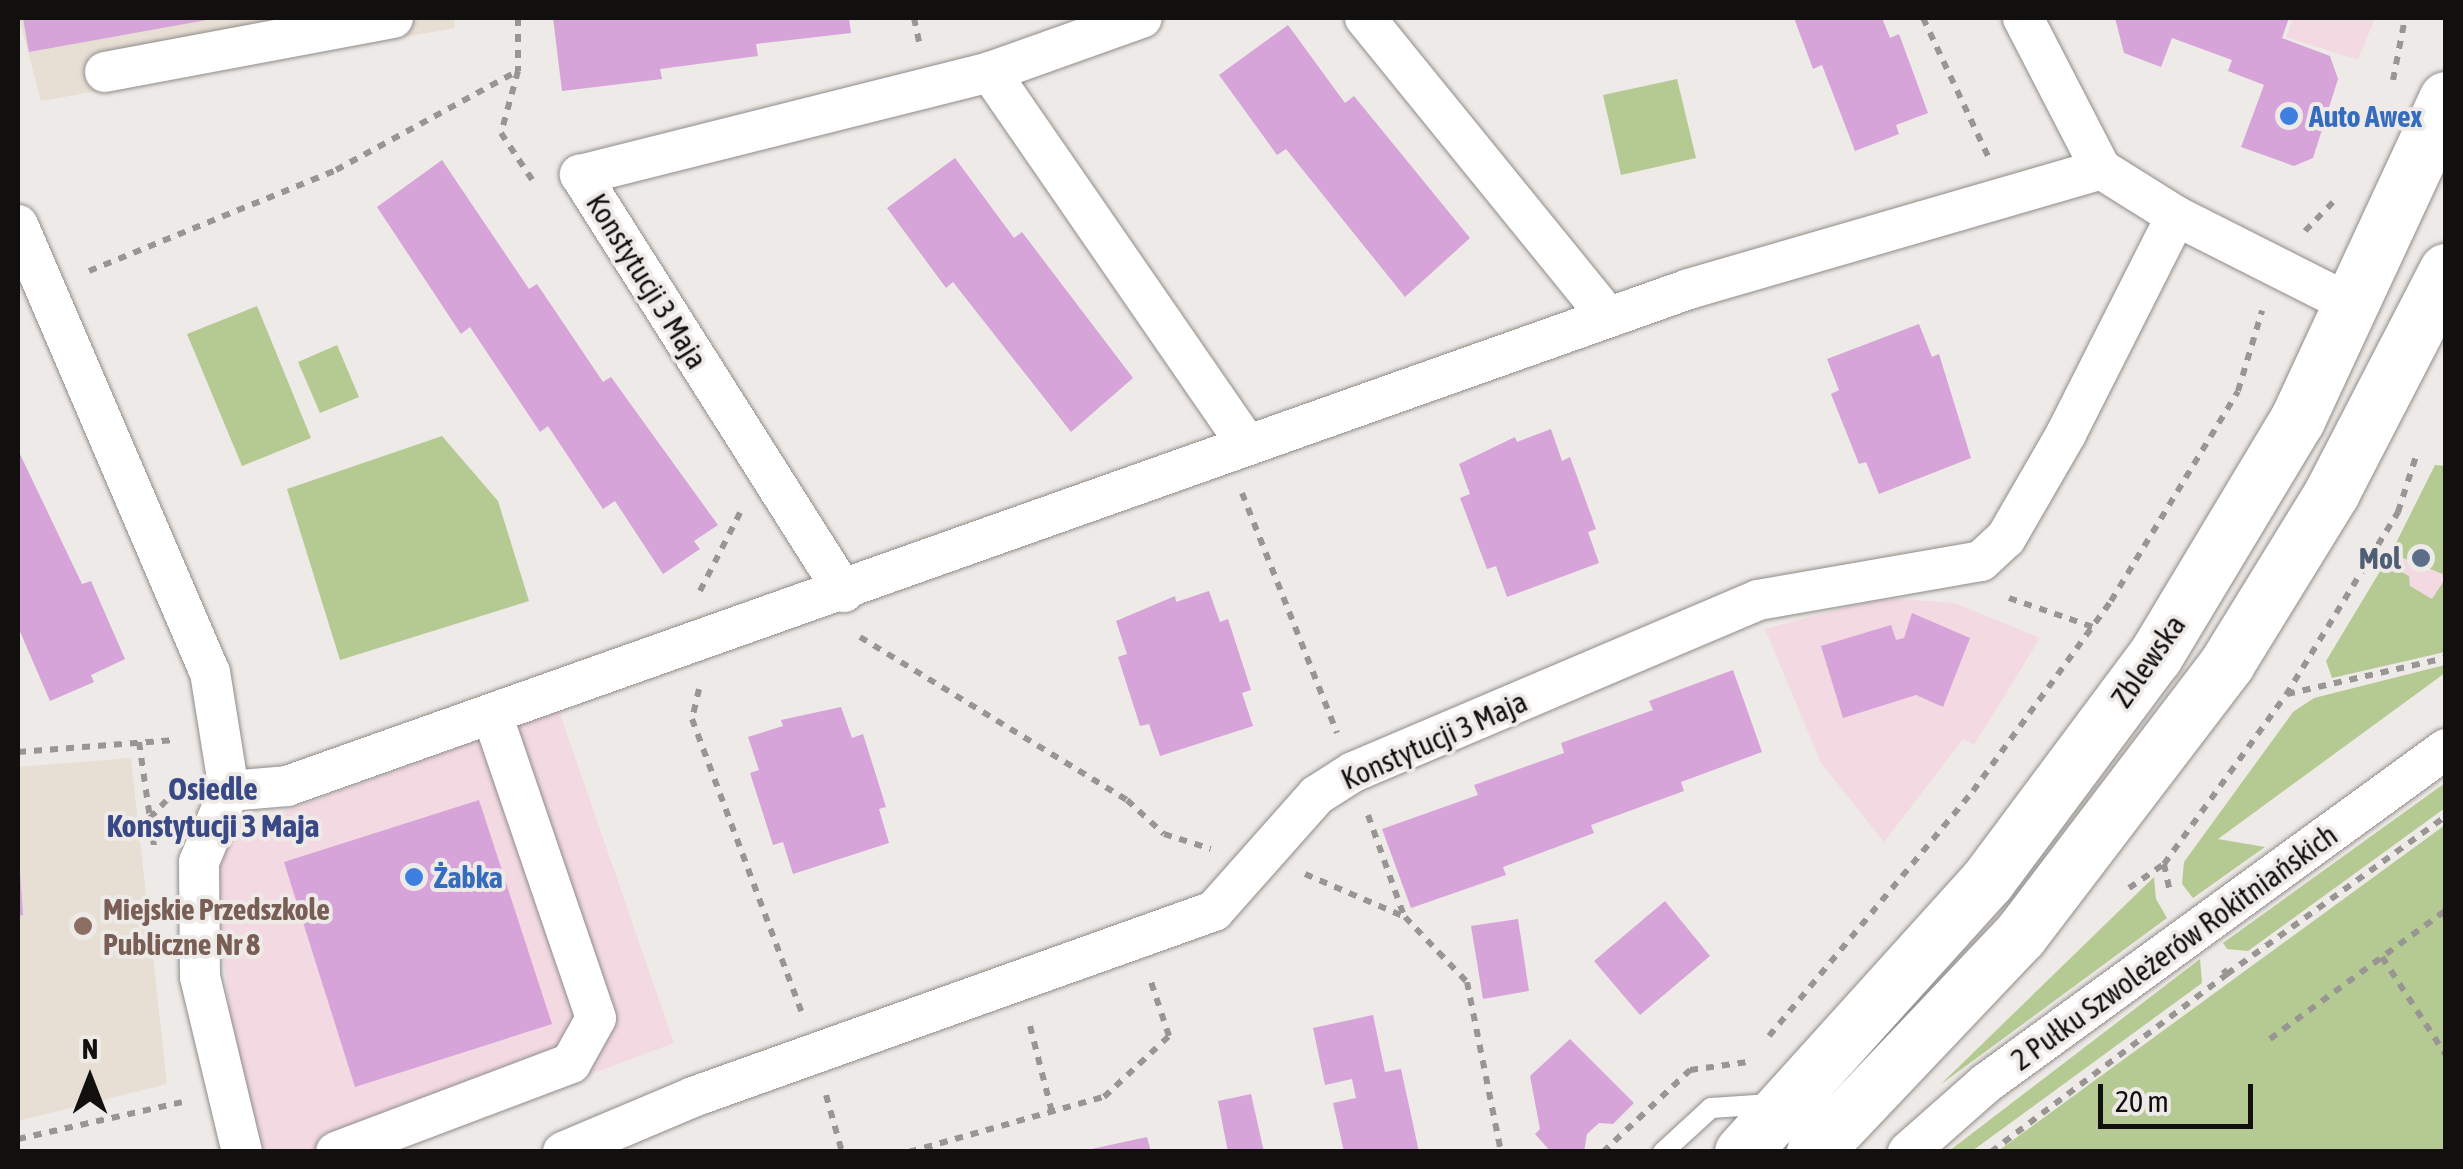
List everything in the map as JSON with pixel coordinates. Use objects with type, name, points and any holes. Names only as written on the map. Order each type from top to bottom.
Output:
[{"type":"main road","name":"Zblewska","points":[[1742,1152],[1793,1102],[1987,881],[2155,656],[2297,420],[2354,306],[2446,98]]},
{"type":"main road","points":[[1814,1152],[2020,935],[2227,664],[2332,492],[2446,271]]},
{"type":"street","points":[[105,72],[392,18]]},
{"type":"street","name":"Konstytucji 3 Maja","points":[[844,592],[580,176],[990,72],[1142,18]]},
{"type":"street","points":[[1365,18],[1608,317]]},
{"type":"street","points":[[2023,18],[2101,170],[2176,216],[2354,306]]},
{"type":"street","points":[[990,72],[1237,448]]},
{"type":"street","points":[[229,791],[287,786],[844,592],[1608,317],[2101,170]]},
{"type":"street","name":"Konstytucji 3 Maja","points":[[563,1152],[814,1054],[1214,911],[1317,796],[1353,772],[1758,600],[1981,561],[2006,538],[2066,434],[2176,216]]},
{"type":"street","points":[[18,226],[210,672],[229,791],[199,862],[200,977],[223,1090],[242,1152]]},
{"type":"street","points":[[336,1152],[572,1063],[596,1018],[492,715]]},
{"type":"street","name":"2 Pułku Szwoleżerów Rokitniańskich","points":[[1908,1152],[1985,1084],[2446,750]]},
{"type":"lane","points":[[1663,1152],[1711,1108],[1793,1102]]},
{"type":"path","points":[[1923,18],[2008,198]]},
{"type":"path","points":[[2390,96],[2405,18]]},
{"type":"path","points":[[45,289],[336,170],[518,71]]},
{"type":"path","points":[[1747,1062],[1973,791],[2092,627],[2238,391],[2277,267],[2352,183]]},
{"type":"path","points":[[1237,448],[1405,917]]},
{"type":"path","points":[[2180,906],[2164,864],[2286,694],[2398,512],[2418,448]]},
{"type":"path","points":[[668,654],[744,506]]},
{"type":"path","points":[[2003,593],[2018,604],[2092,627]]},
{"type":"path","points":[[710,639],[692,719],[814,1054],[842,1152]]},
{"type":"path","points":[[2286,694],[2446,658]]},
{"type":"path","points":[[18,752],[191,739]]},
{"type":"path","points":[[1127,800],[1164,834],[1257,863],[1326,879],[1405,917],[1467,982],[1501,1152]]},
{"type":"path","points":[[1991,1152],[2446,816]]},
{"type":"path","points":[[2270,1038],[2446,910]]},
{"type":"path","points":[[909,1152],[1104,1097],[1169,1036],[1136,938]]},
{"type":"path","points":[[2382,956],[2446,1056]]},
{"type":"path","points":[[2219,963],[2227,974]]},
{"type":"path","points":[[1032,1035],[1052,1112]]},
{"type":"path","points":[[18,1139],[223,1090]]},
{"type":"shaded area","points":[[19,18],[454,18],[455,28],[41,101]]},
{"type":"shaded area","points":[[2293,18],[2375,18],[2358,60],[2286,37]]},
{"type":"shaded area","name":"Mol","points":[[2445,468],[2445,615],[2370,603],[2422,513]]},
{"type":"shaded area","points":[[1870,601],[1955,603],[2040,638],[1974,745],[1963,739],[1884,842],[1821,763],[1765,629]]},
{"type":"shaded area","points":[[559,711],[674,1043],[385,1151],[265,1151],[233,1047],[214,863],[236,829]]},
{"type":"shaded area","name":"Miejskie Przedszkole Publiczne Nr 8","points":[[131,758],[167,1084],[18,1121],[18,767]]},
{"type":"green space","points":[[1677,79],[1696,158],[1621,175],[1603,95]]},
{"type":"green space","points":[[257,306],[311,438],[242,466],[187,334]]},
{"type":"green space","points":[[337,345],[359,397],[320,413],[298,362]]},
{"type":"green space","points":[[442,436],[498,501],[529,601],[340,660],[287,489]]},
{"type":"green space","points":[[2435,465],[2445,466],[2445,575],[2391,553]]},
{"type":"green space","points":[[2385,563],[2409,576],[2410,586],[2432,599],[2445,579],[2445,652],[2332,678],[2326,661]]},
{"type":"green space","points":[[2445,665],[2445,673],[2218,839],[2265,847],[2193,898],[2182,884],[2184,862],[2293,712],[2314,698]]},
{"type":"green space","points":[[2445,783],[2445,808],[2248,951],[2227,949],[2223,943]]},
{"type":"green space","points":[[2445,825],[2445,1151],[1998,1151]]},
{"type":"green space","points":[[2154,877],[2156,899],[2167,918],[1940,1085]]},
{"type":"green space","points":[[2200,959],[2202,983],[1972,1151],[1949,1151]]},
{"type":"building","points":[[23,18],[212,18],[212,19],[29,52]]},
{"type":"building","points":[[553,18],[849,18],[851,33],[756,44],[758,56],[660,69],[662,79],[562,91]]},
{"type":"building","points":[[1794,18],[1882,18],[1890,38],[1899,34],[1928,113],[1896,125],[1899,134],[1855,151],[1822,65],[1813,69]]},
{"type":"building","points":[[2115,18],[2289,18],[2282,38],[2330,56],[2338,79],[2313,158],[2294,166],[2241,147],[2264,85],[2228,71],[2232,60],[2172,38],[2161,67],[2124,53]]},
{"type":"building","points":[[1288,25],[1345,103],[1354,96],[1470,238],[1405,297],[1286,149],[1277,155],[1219,75]]},
{"type":"building","points":[[955,158],[1014,238],[1022,232],[1133,378],[1071,432],[953,282],[946,288],[887,208]]},
{"type":"building","points":[[442,160],[529,289],[537,284],[603,382],[611,377],[718,525],[694,541],[700,549],[663,574],[615,501],[603,509],[548,426],[540,432],[470,327],[461,334],[377,207]]},
{"type":"building","points":[[1919,324],[1932,357],[1939,354],[1971,458],[1879,494],[1866,462],[1859,464],[1831,394],[1839,390],[1827,359]]},
{"type":"building","points":[[1551,429],[1562,461],[1570,457],[1596,529],[1588,532],[1599,563],[1507,597],[1496,566],[1487,569],[1460,498],[1470,494],[1459,464],[1515,437],[1517,442]]},
{"type":"building","points":[[18,450],[82,584],[91,581],[125,659],[91,675],[94,682],[50,701],[18,627]]},
{"type":"building","points":[[1209,591],[1220,622],[1228,619],[1251,690],[1242,693],[1253,726],[1160,756],[1149,724],[1140,726],[1118,657],[1127,654],[1116,621],[1175,596],[1176,602]]},
{"type":"building","points":[[1912,613],[1970,638],[1943,707],[1916,695],[1843,718],[1821,646],[1891,625],[1896,640],[1904,638]]},
{"type":"building","points":[[1733,670],[1762,752],[1681,782],[1684,791],[1591,825],[1594,833],[1503,867],[1506,875],[1411,908],[1382,829],[1478,795],[1474,785],[1564,753],[1561,743],[1653,710],[1649,701]]},
{"type":"building","points":[[841,707],[852,738],[863,734],[886,807],[879,809],[889,843],[793,874],[783,842],[773,845],[750,773],[759,770],[748,737],[783,726],[781,720]]},
{"type":"building","points":[[479,800],[552,1024],[355,1087],[284,862]]},
{"type":"building","points":[[18,872],[23,915],[18,916]]},
{"type":"building","points":[[1665,901],[1710,956],[1640,1015],[1594,961]]},
{"type":"building","points":[[1518,919],[1529,991],[1483,999],[1471,926]]},
{"type":"building","points":[[1373,1015],[1385,1072],[1401,1069],[1419,1152],[1344,1152],[1333,1103],[1356,1098],[1352,1079],[1325,1085],[1313,1028]]},
{"type":"building","points":[[1570,1039],[1634,1103],[1613,1124],[1599,1123],[1587,1134],[1584,1152],[1551,1152],[1535,1134],[1540,1129],[1530,1076]]},
{"type":"building","points":[[1251,1094],[1264,1152],[1228,1152],[1218,1101]]},
{"type":"building","points":[[1147,1137],[1151,1152],[1087,1152],[1087,1150]]},
{"type":"place","name":"Auto Awex","points":[[2289,116]]},
{"type":"place","name":"Mol","points":[[2421,558]]},
{"type":"place","name":"Żabka","points":[[414,877]]},
{"type":"place","name":"Miejskie Przedszkole Publiczne Nr 8","points":[[83,926]]},
{"type":"district","name":"Osiedle Konstytucji 3 Maja","points":[[213,808]]}]
